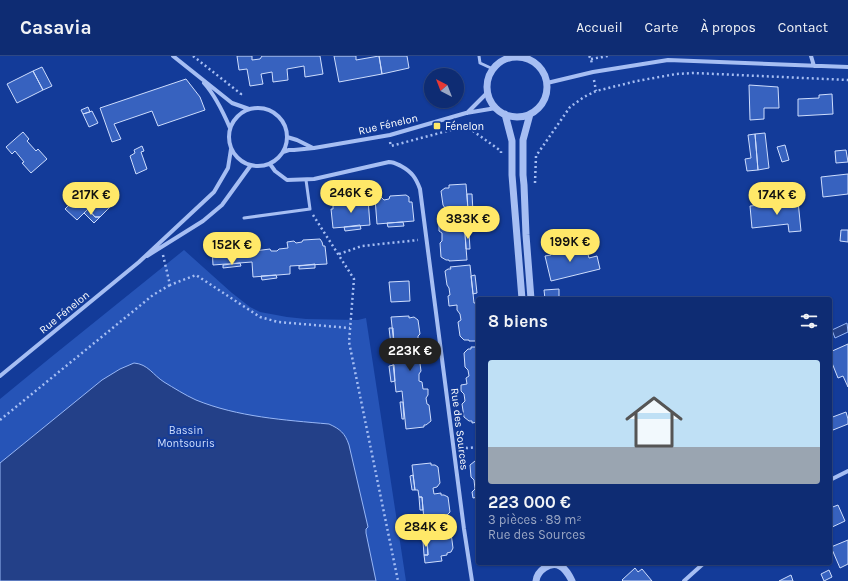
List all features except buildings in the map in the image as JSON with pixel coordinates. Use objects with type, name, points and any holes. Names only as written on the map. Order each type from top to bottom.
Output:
[{"type":"street","points":[[173,56],[232,103],[250,109]]},
{"type":"street","points":[[811,56],[814,66]]},
{"type":"street","points":[[514,57],[523,57],[539,66],[547,83],[547,92],[544,101],[538,108],[530,114],[514,117],[505,114],[496,108],[490,100],[488,82],[490,74],[499,63],[514,57]]},
{"type":"street","points":[[547,83],[593,72],[668,60],[848,67]]},
{"type":"street","points":[[188,67],[208,87],[230,128]]},
{"type":"street","name":"Rue Fénelon","points":[[466,113],[488,92]]},
{"type":"street","points":[[258,107],[267,108],[281,119],[286,127],[287,137],[283,152],[270,164],[261,166],[243,162],[231,149],[229,142],[230,128],[234,120],[241,113],[250,109],[258,107]]},
{"type":"street","name":"Rue Fénelon","points":[[283,152],[390,135],[466,113],[496,108]]},
{"type":"street","points":[[505,114],[512,141],[513,181],[522,297]]},
{"type":"street","points":[[530,114],[523,140],[523,175],[531,297]]},
{"type":"street","points":[[287,137],[314,148]]},
{"type":"street","name":"Rue Fénelon","points":[[0,376],[139,262],[214,192],[228,168],[231,149]]},
{"type":"street","name":"Rue des Sources","points":[[270,164],[275,171],[287,180],[314,179],[389,162],[394,162],[409,170],[416,178],[420,189],[472,581]]},
{"type":"street","name":"Rue Fénelon","points":[[139,262],[203,221],[222,205],[251,165]]},
{"type":"street","points":[[832,479],[847,473]]},
{"type":"street","points":[[536,581],[541,567],[554,565]]},
{"type":"street","points":[[560,565],[572,581]]},
{"type":"street","points":[[684,581],[702,565]]},
{"type":"lane","points":[[479,56],[480,63],[493,69]]},
{"type":"lane","points":[[244,218],[310,209],[306,180]]},
{"type":"path","points":[[193,56],[241,94],[232,103]]},
{"type":"path","points":[[591,59],[608,56]]},
{"type":"path","points":[[524,185],[535,185],[536,156],[570,107],[596,91],[637,81],[676,74],[848,80]]},
{"type":"path","points":[[390,135],[391,146],[466,126],[501,151],[501,158]]},
{"type":"path","points":[[310,209],[354,279],[349,342],[398,581]]},
{"type":"path","points":[[339,254],[362,246],[426,239]]},
{"type":"path","points":[[162,247],[170,285]]},
{"type":"path","points":[[0,420],[153,295],[170,285],[196,275],[260,317],[278,322],[350,328]]},
{"type":"path","points":[[453,445],[467,448],[476,447]]},
{"type":"green space","name":"Bassin Montsouris","points":[[184,250],[232,293],[250,307],[260,312],[306,319],[358,320],[366,318],[406,581],[0,581],[0,399]]},
{"type":"shaded area","points":[[847,323],[848,332],[835,338],[832,330]]},
{"type":"shaded area","name":"Bassin Montsouris","points":[[134,363],[143,365],[164,382],[184,394],[212,406],[261,417],[329,424],[342,432],[349,445],[368,527],[366,529],[366,533],[376,581],[0,581],[0,463],[102,380],[120,369]]},
{"type":"place","name":"Fénelon","points":[[437,126]]}]
